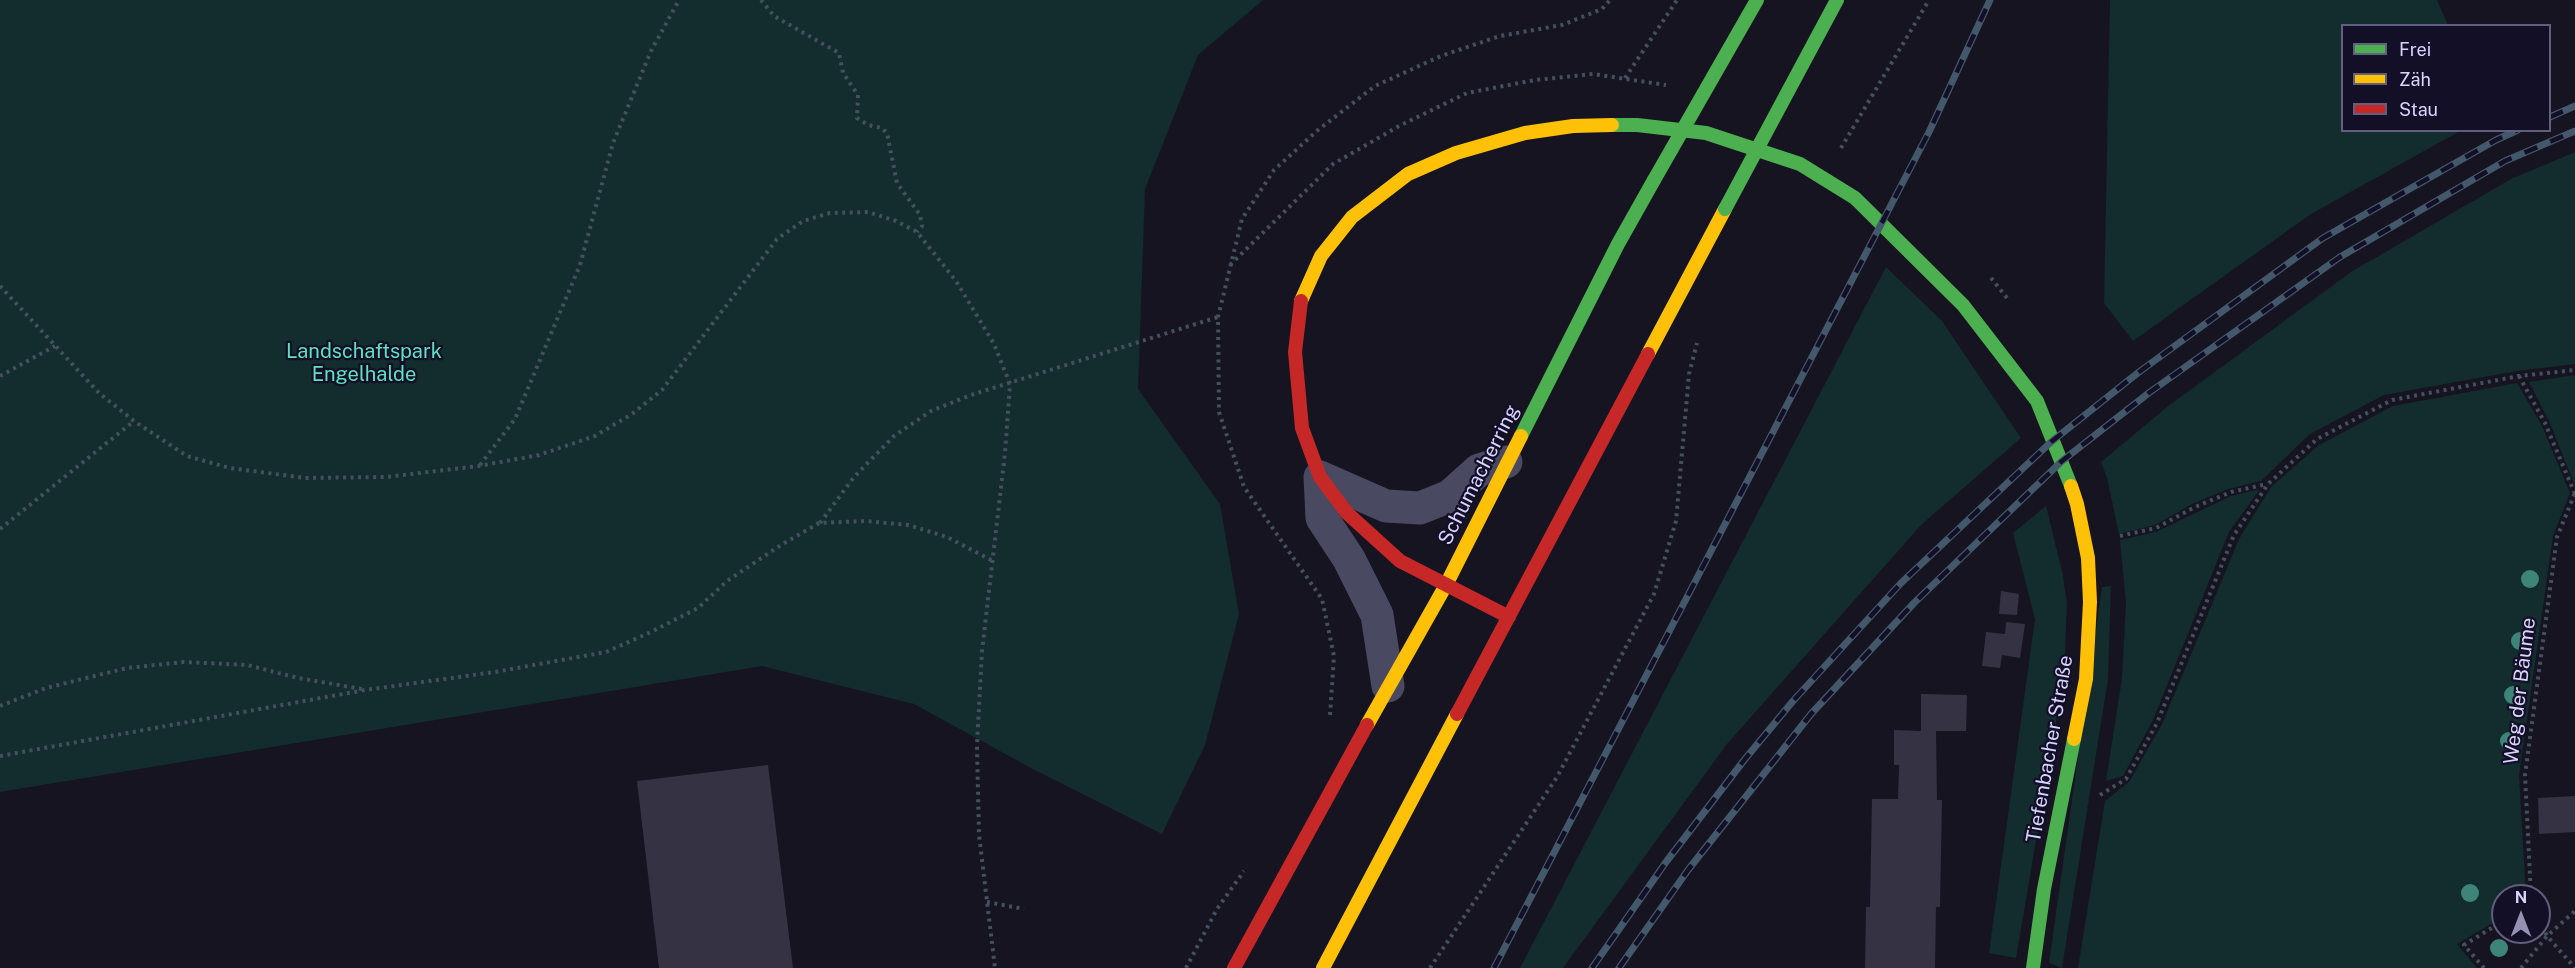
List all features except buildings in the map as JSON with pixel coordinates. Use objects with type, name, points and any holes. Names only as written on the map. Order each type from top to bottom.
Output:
[{"type":"main road","name":"Schumacherring","points":[[1234,968],[1305,842],[1388,686],[1446,585],[1506,462],[1618,244],[1757,0]]},
{"type":"main road","points":[[1323,968],[1837,0]]},
{"type":"main road","name":"Tiefenbacher Straße","points":[[1509,617],[1400,561],[1347,513],[1320,477],[1302,428],[1295,352],[1301,300],[1321,256],[1352,217],[1408,174],[1456,153],[1525,133],[1573,126],[1637,125],[1706,133],[1800,164],[1855,198],[1963,305],[2037,401],[2078,504],[2088,558],[2090,602],[2086,679],[2044,889],[2032,968]]},
{"type":"street","points":[[1388,686],[1377,615],[1349,559],[1322,518],[1320,477],[1386,506],[1420,508],[1450,496],[1479,470],[1506,462]]},
{"type":"path","points":[[479,466],[514,419],[580,265],[613,143],[651,51],[680,0]]},
{"type":"path","points":[[761,0],[774,16],[839,53],[843,73],[858,95],[856,118],[868,125],[882,128],[887,133],[897,183],[920,215],[922,226],[916,232]]},
{"type":"path","points":[[1330,718],[1334,656],[1322,599],[1244,487],[1219,412],[1218,317],[1242,219],[1274,170],[1318,130],[1375,86],[1442,56],[1500,36],[1562,25],[1602,9],[1610,0]]},
{"type":"path","points":[[1625,78],[1677,0]]},
{"type":"path","points":[[1839,151],[1929,0]]},
{"type":"path","points":[[0,286],[99,393],[134,421],[187,456],[230,468],[305,478],[387,477],[479,466],[539,455],[594,436],[632,414],[662,390],[777,239],[803,221],[830,213],[868,212],[896,221],[916,232],[956,281],[994,344],[1010,384],[982,651],[977,745],[979,835],[994,968]]},
{"type":"path","points":[[0,756],[365,690],[495,672],[606,652],[698,608],[727,581],[819,523],[854,477],[894,436],[931,411],[971,395],[1218,317]]},
{"type":"path","points":[[1430,968],[1557,777],[1654,594],[1676,522],[1689,374],[1700,332]]},
{"type":"path","points":[[0,376],[55,346]]},
{"type":"path","points":[[2100,796],[2126,779],[2157,723],[2234,535],[2268,484],[2317,439],[2392,400],[2519,376],[2575,370]]},
{"type":"path","points":[[2519,376],[2549,433],[2575,494]]},
{"type":"path","points":[[0,530],[134,421]]},
{"type":"path","points":[[2116,537],[2156,528],[2195,507],[2230,492],[2268,484]]},
{"type":"path","name":"Weg der Bäume","points":[[2530,884],[2524,775],[2557,537],[2575,494]]},
{"type":"path","points":[[819,523],[866,521],[908,525],[947,537],[993,561]]},
{"type":"path","points":[[0,706],[46,688],[115,671],[184,662],[247,665],[298,678],[365,690]]},
{"type":"path","points":[[1186,968],[1217,909],[1251,861]]},
{"type":"path","points":[[987,902],[1024,909]]},
{"type":"path","points":[[2551,932],[2575,911]]},
{"type":"path","points":[[2484,968],[2464,945],[2491,928]]},
{"type":"path","points":[[2551,941],[2575,968]]},
{"type":"path","points":[[2521,968],[2540,944]]},
{"type":"green space","name":"Landschaftspark Engelhalde","points":[[0,0],[1263,0],[1198,55],[1145,189],[1138,389],[1220,504],[1239,614],[1205,745],[1162,834],[1029,767],[914,704],[762,666],[0,792]]},
{"type":"green space","points":[[2110,0],[2437,0],[2448,24],[2341,24],[2341,132],[2458,132],[2311,214],[2133,341],[2104,303]]},
{"type":"green space","points":[[2575,152],[2575,364],[2517,371],[2384,395],[2310,434],[2261,481],[2228,489],[2192,504],[2155,525],[2119,534],[2107,478],[2101,462],[2167,407],[2351,272],[2511,179]]},
{"type":"green space","points":[[1886,267],[1942,321],[2021,438],[1921,525],[1727,744],[1563,968],[1520,968]]},
{"type":"green space","points":[[2575,375],[2575,486],[2549,421],[2529,382]]},
{"type":"green space","points":[[2517,383],[2542,426],[2570,493],[2553,536],[2519,775],[2525,884],[2491,884],[2491,924],[2457,944],[2477,968],[2078,968],[2105,801],[2129,782],[2162,724],[2239,539],[2271,487],[2319,445],[2393,406]]},
{"type":"green space","points":[[2260,489],[2229,532],[2153,720],[2123,776],[2106,781],[2122,678],[2126,603],[2120,540],[2156,532],[2231,496]]},
{"type":"green space","points":[[2046,506],[2062,571],[2067,603],[2064,675],[2016,958],[1989,953],[2035,619],[2013,533]]},
{"type":"green space","points":[[2111,586],[2108,679],[2062,968],[2049,963],[2102,587]]},
{"type":"railway","points":[[1494,968],[1929,132],[1990,0]]},
{"type":"railway","points":[[2551,117],[2575,106]]},
{"type":"railway","points":[[1619,968],[1688,870],[1811,714],[1914,603],[2062,461],[2150,392],[2340,257],[2505,161],[2575,131]]},
{"type":"railway","points":[[1592,968],[1666,862],[1793,701],[1901,583],[2051,442],[2139,372],[2323,238],[2514,132]]},
{"type":"traffic: fast","points":[[1654,180],[1757,0]]},
{"type":"traffic: fast","points":[[1725,209],[1837,0]]},
{"type":"traffic: fast","points":[[1612,125],[1637,125],[1706,133],[1800,164],[1855,198],[1963,305],[2037,401],[2071,486]]},
{"type":"traffic: fast","points":[[1521,436],[1618,244],[1654,180]]},
{"type":"traffic: fast","points":[[2033,968],[2044,889],[2074,739]]},
{"type":"traffic: slow","points":[[1301,301],[1321,256],[1352,217],[1408,174],[1456,153],[1525,133],[1573,126],[1612,125]]},
{"type":"traffic: slow","points":[[1648,354],[1725,209]]},
{"type":"traffic: slow","points":[[1367,725],[1446,585],[1521,436]]},
{"type":"traffic: slow","points":[[2071,486],[2088,558],[2090,602],[2086,679],[2074,739]]},
{"type":"traffic: slow","points":[[1323,968],[1457,714]]},
{"type":"traffic: jam","points":[[1301,301],[1295,352],[1302,428],[1320,477],[1347,513],[1400,561],[1509,617]]},
{"type":"traffic: jam","points":[[1457,714],[1648,354]]},
{"type":"traffic: jam","points":[[1234,968],[1367,725]]}]
